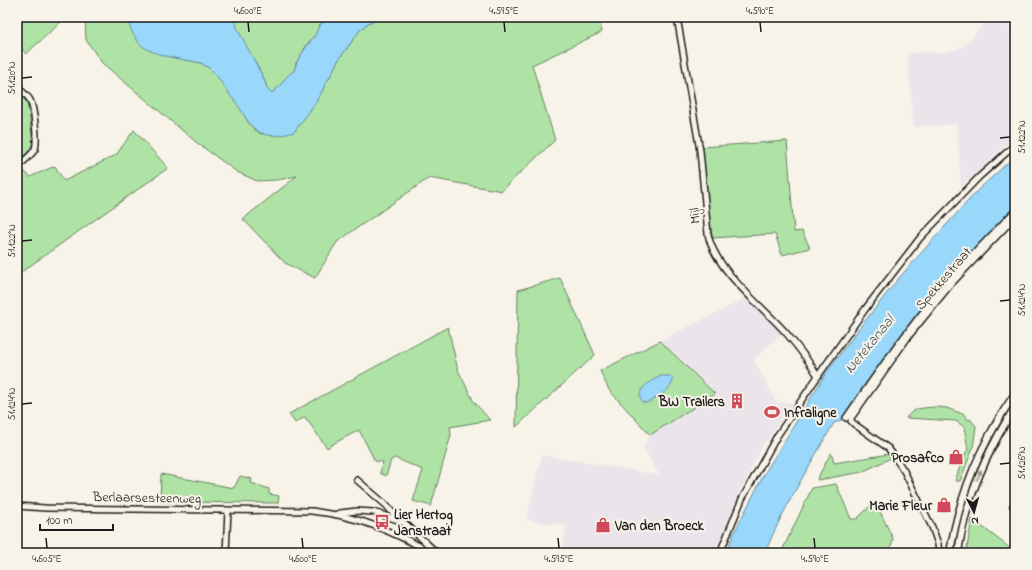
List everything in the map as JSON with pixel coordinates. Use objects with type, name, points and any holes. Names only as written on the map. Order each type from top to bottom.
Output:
[{"type":"main road","points":[[950,553],[960,508],[970,478],[987,440],[1015,394]]},
{"type":"main road","points":[[958,553],[967,511],[977,480],[990,450],[1015,407]]},
{"type":"street","name":"Mijl","points":[[677,17],[696,124],[708,234],[711,246],[719,260],[730,274],[787,334],[818,376]]},
{"type":"street","points":[[17,86],[29,98],[32,105],[36,141],[34,151],[17,167]]},
{"type":"street","points":[[720,553],[742,499],[777,436],[866,308],[920,238],[979,177],[1015,145]]},
{"type":"street","points":[[846,418],[898,343],[931,302],[970,257],[1015,211]]},
{"type":"street","name":"Spekkestraat","points":[[939,553],[938,544],[932,527],[904,471],[888,448],[854,424],[851,421],[851,418],[908,337],[951,284],[1015,217]]},
{"type":"street","name":"Berlaarsesteenweg","points":[[357,480],[386,505],[398,520]]},
{"type":"street","points":[[1015,504],[1013,506],[1015,508]]},
{"type":"street","name":"Berlaarsesteenweg","points":[[17,506],[52,508],[299,511],[336,515],[384,529],[432,553]]},
{"type":"street","points":[[226,553],[228,510]]},
{"type":"street","name":"Berlaarsesteenweg","points":[[336,515],[340,513],[357,511],[373,512],[398,520],[406,524],[437,553]]},
{"type":"street","points":[[417,553],[420,546]]},
{"type":"shaded area","points":[[991,17],[997,17],[1015,32],[1015,137],[961,187],[957,124],[914,127],[907,53],[948,52],[964,46]]},
{"type":"shaded area","points":[[746,298],[783,332],[753,360],[776,402],[793,403],[762,447],[737,498],[716,553],[561,553],[567,526],[526,520],[542,455],[659,475],[643,447],[650,435],[715,394],[660,341]]},
{"type":"green space","points":[[17,17],[60,17],[62,21],[26,54],[17,43]]},
{"type":"green space","points":[[85,17],[128,17],[128,21],[154,52],[201,63],[215,72],[240,107],[248,122],[261,134],[294,132],[321,94],[326,81],[329,79],[337,62],[360,30],[367,24],[374,21],[395,17],[599,17],[602,32],[532,65],[555,140],[502,191],[429,178],[337,242],[315,278],[285,263],[243,219],[297,176],[277,180],[257,181],[237,172],[196,142],[102,63],[86,40]]},
{"type":"green space","points":[[229,17],[327,17],[325,22],[320,24],[316,34],[308,43],[296,63],[294,71],[276,90],[271,93],[268,90],[262,75],[236,28],[236,22]]},
{"type":"green space","points":[[17,92],[26,101],[33,143],[28,152],[17,162]]},
{"type":"green space","points":[[134,130],[168,168],[17,275],[17,172],[21,168],[30,177],[55,166],[64,181],[116,155]]},
{"type":"green space","points":[[787,141],[794,232],[802,231],[810,248],[782,255],[775,234],[711,238],[702,147]]},
{"type":"green space","points":[[560,278],[595,355],[516,427],[518,290]]},
{"type":"green space","points":[[448,327],[458,370],[474,402],[490,420],[450,427],[451,435],[431,506],[413,501],[423,470],[395,458],[391,460],[386,476],[380,473],[383,462],[375,461],[359,430],[327,448],[305,417],[295,423],[289,414]]},
{"type":"green space","points":[[660,341],[715,394],[650,435],[609,390],[600,371]]},
{"type":"green space","points":[[1015,396],[1015,405],[989,450],[956,553],[952,553],[961,509],[984,448]]},
{"type":"green space","points":[[936,407],[947,408],[963,413],[968,420],[970,419],[976,426],[973,448],[960,481],[955,481],[963,458],[968,449],[964,427],[956,421],[906,418],[909,414],[916,410]]},
{"type":"green space","points":[[831,453],[834,463],[889,454],[891,458],[862,472],[818,480],[817,479]]},
{"type":"green space","points":[[161,474],[234,488],[240,476],[252,479],[251,483],[269,489],[269,494],[279,496],[278,503],[160,502]]},
{"type":"green space","points":[[836,484],[851,519],[857,519],[875,501],[893,539],[889,553],[781,553],[812,488]]},
{"type":"green space","points":[[972,519],[1015,552],[1015,553],[966,553]]},
{"type":"water","points":[[128,17],[226,17],[236,22],[237,28],[262,75],[268,90],[271,93],[294,71],[300,57],[318,28],[327,17],[395,17],[371,22],[362,28],[337,62],[329,79],[326,81],[321,94],[294,132],[274,136],[262,133],[251,126],[238,105],[216,76],[206,66],[201,63],[161,55],[141,45],[132,32]]},
{"type":"water","name":"Netekanaal","points":[[1015,156],[1015,208],[972,252],[933,296],[892,348],[842,420],[834,423],[788,503],[765,553],[724,553],[728,549],[735,531],[763,476],[826,373],[899,278],[978,190]]},
{"type":"water","points":[[661,376],[670,376],[673,378],[670,386],[655,399],[647,403],[642,402],[640,396],[642,389],[654,379]]},
{"type":"place","name":"BW Trailers","points":[[737,401]]},
{"type":"place","name":"Infraligne","points":[[772,412]]},
{"type":"place","name":"Prosafco","points":[[956,457]]},
{"type":"place","name":"Marie Fleur","points":[[944,505]]},
{"type":"place","name":"Lier Hertog Janstraat","points":[[382,522]]},
{"type":"place","name":"Van den Broeck","points":[[603,525]]}]
